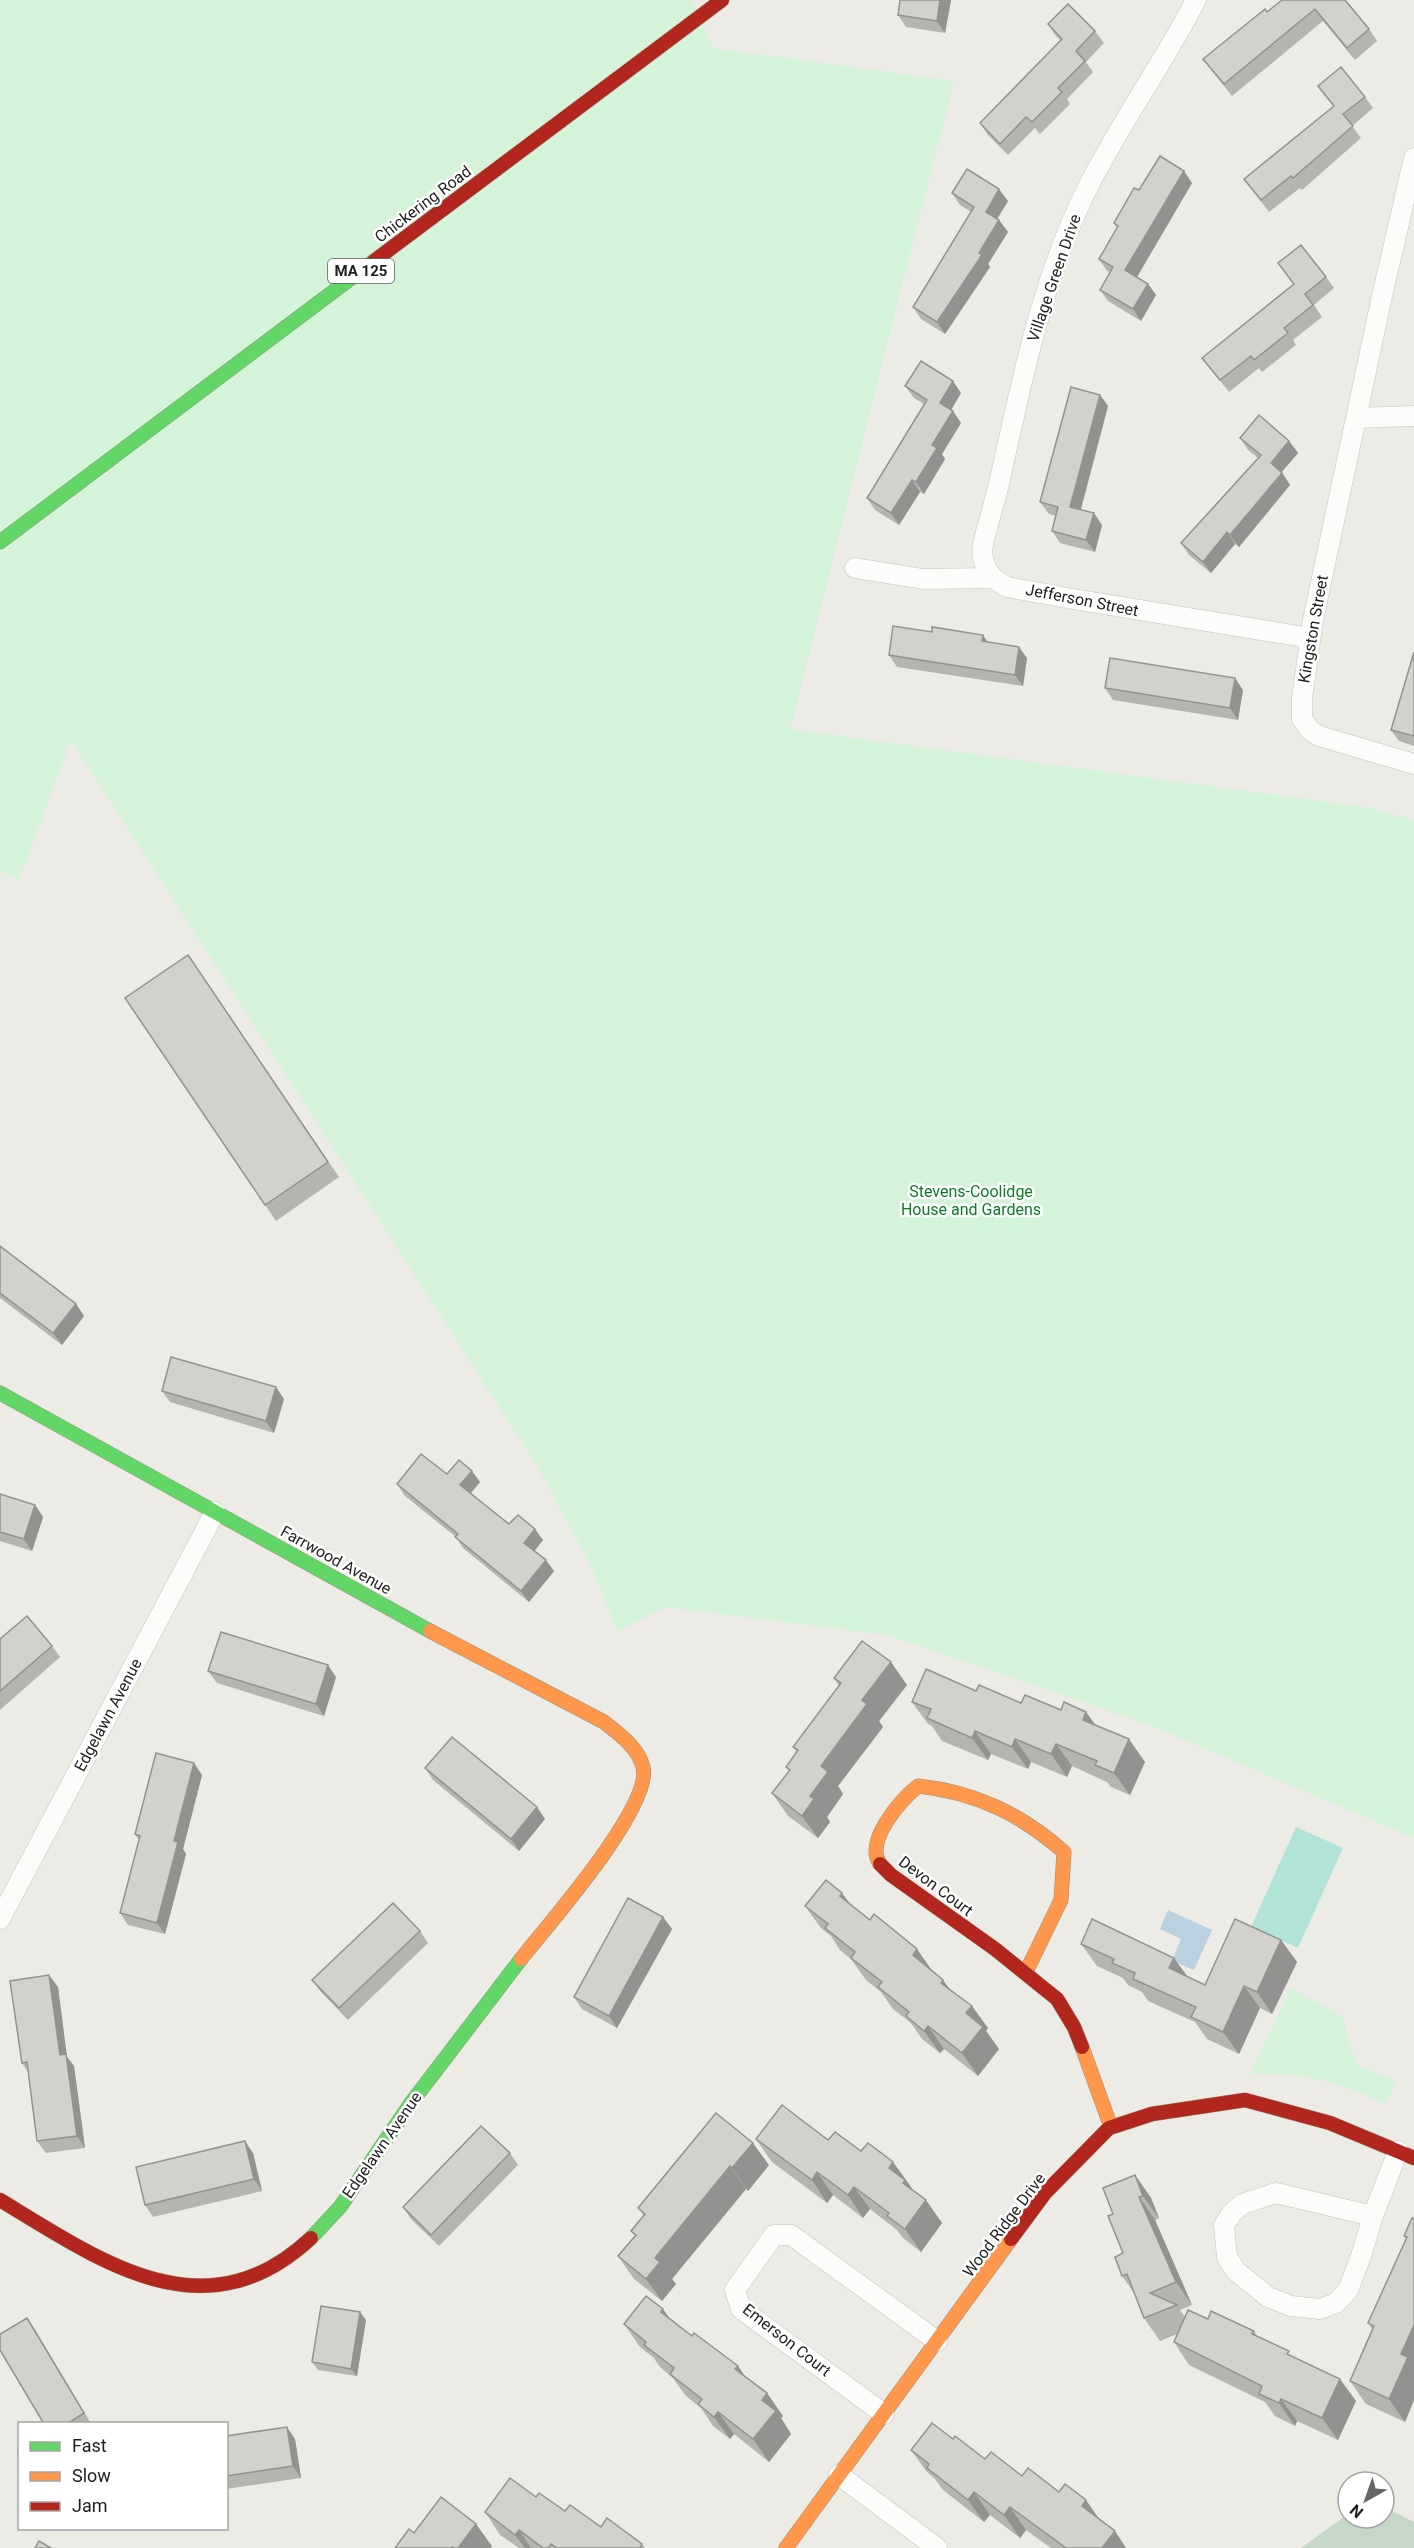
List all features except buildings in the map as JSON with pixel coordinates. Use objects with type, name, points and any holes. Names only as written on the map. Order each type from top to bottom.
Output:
[{"type":"street","name":"Chickering Road","points":[[0,542],[705,7],[722,0]]},
{"type":"street","name":"Village Green Drive","points":[[993,578],[983,561],[982,542],[991,516],[1023,370],[1048,285],[1071,224],[1098,168],[1196,0]]},
{"type":"street","name":"Kingston Street","points":[[1414,158],[1310,638],[1302,698],[1302,718],[1311,731],[1328,740],[1414,764]]},
{"type":"street","points":[[1356,418],[1414,416]]},
{"type":"street","name":"Jefferson Street","points":[[855,568],[923,579],[993,578],[1007,587],[1143,612],[1310,638]]},
{"type":"street","name":"Farrwood Avenue","points":[[0,1393],[501,1670],[618,1730],[631,1744],[644,1767]]},
{"type":"street","name":"Edgelawn Avenue","points":[[0,1919],[215,1512]]},
{"type":"street","name":"Edgelawn Avenue","points":[[0,2200],[58,2235],[139,2277],[172,2284],[207,2287],[231,2284],[258,2275],[281,2260],[306,2243],[331,2218],[409,2104],[603,1856],[642,1782],[644,1767]]},
{"type":"street","name":"Devon Court","points":[[1026,1972],[1061,1900],[1064,1852],[1049,1837],[1012,1812],[960,1790],[918,1786],[906,1795],[878,1837],[874,1849],[876,1860],[891,1875],[1026,1972],[1057,1999],[1074,2026],[1111,2127]]},
{"type":"street","name":"Wood Ridge Drive","points":[[786,2548],[1045,2193],[1111,2127],[1152,2114],[1245,2100],[1321,2120],[1406,2155]]},
{"type":"street","points":[[1373,2216],[1276,2193],[1242,2204],[1232,2213],[1224,2225],[1227,2257],[1236,2271],[1268,2297],[1291,2306],[1320,2309],[1336,2303],[1348,2290],[1373,2216],[1406,2155]]},
{"type":"street","name":"Emerson Court","points":[[884,2414],[741,2308],[735,2290],[774,2235],[791,2235],[937,2341]]},
{"type":"street","points":[[839,2475],[937,2548]]},
{"type":"green space","name":"Stevens-Coolidge House and Gardens","points":[[0,0],[692,0],[714,48],[954,81],[790,729],[1365,807],[1414,820],[1414,1838],[1150,1725],[887,1635],[665,1607],[617,1631],[591,1566],[538,1467],[71,740],[19,880],[0,871]]},
{"type":"green space","points":[[1296,1827],[1343,1848],[1298,1948],[1251,1927]]},
{"type":"green space","points":[[1291,1988],[1342,2016],[1357,2065],[1396,2081],[1386,2104],[1320,2080],[1286,2075],[1250,2074]]},
{"type":"green space","points":[[1396,2513],[1414,2522],[1414,2548],[1301,2548],[1336,2523],[1336,2530],[1396,2530]]},
{"type":"water","points":[[1168,1910],[1212,1930],[1194,1970],[1172,1961],[1181,1939],[1160,1929]]},
{"type":"traffic: fast","points":[[0,542],[374,261]]},
{"type":"traffic: fast","points":[[0,1393],[430,1631]]},
{"type":"traffic: fast","points":[[311,2238],[340,2207],[411,2103],[521,1959]]},
{"type":"traffic: slow","points":[[430,1631],[604,1722],[632,1747],[643,1767],[642,1785],[632,1809],[616,1836],[574,1894],[521,1959]]},
{"type":"traffic: slow","points":[[880,1864],[876,1855],[881,1833],[894,1811],[918,1786],[959,1794],[996,1807],[1048,1838],[1064,1852],[1061,1900],[1026,1972]]},
{"type":"traffic: slow","points":[[1082,2047],[1111,2127]]},
{"type":"traffic: slow","points":[[786,2548],[1011,2239]]},
{"type":"traffic: jam","points":[[374,261],[722,0]]},
{"type":"traffic: jam","points":[[880,1864],[891,1875],[995,1949],[1057,1999],[1074,2027],[1082,2047]]},
{"type":"traffic: jam","points":[[1011,2239],[1045,2193],[1109,2128],[1152,2114],[1245,2100],[1330,2123],[1414,2158]]},
{"type":"traffic: jam","points":[[0,2200],[76,2246],[115,2265],[154,2279],[193,2286],[232,2282],[271,2267],[311,2238]]}]
